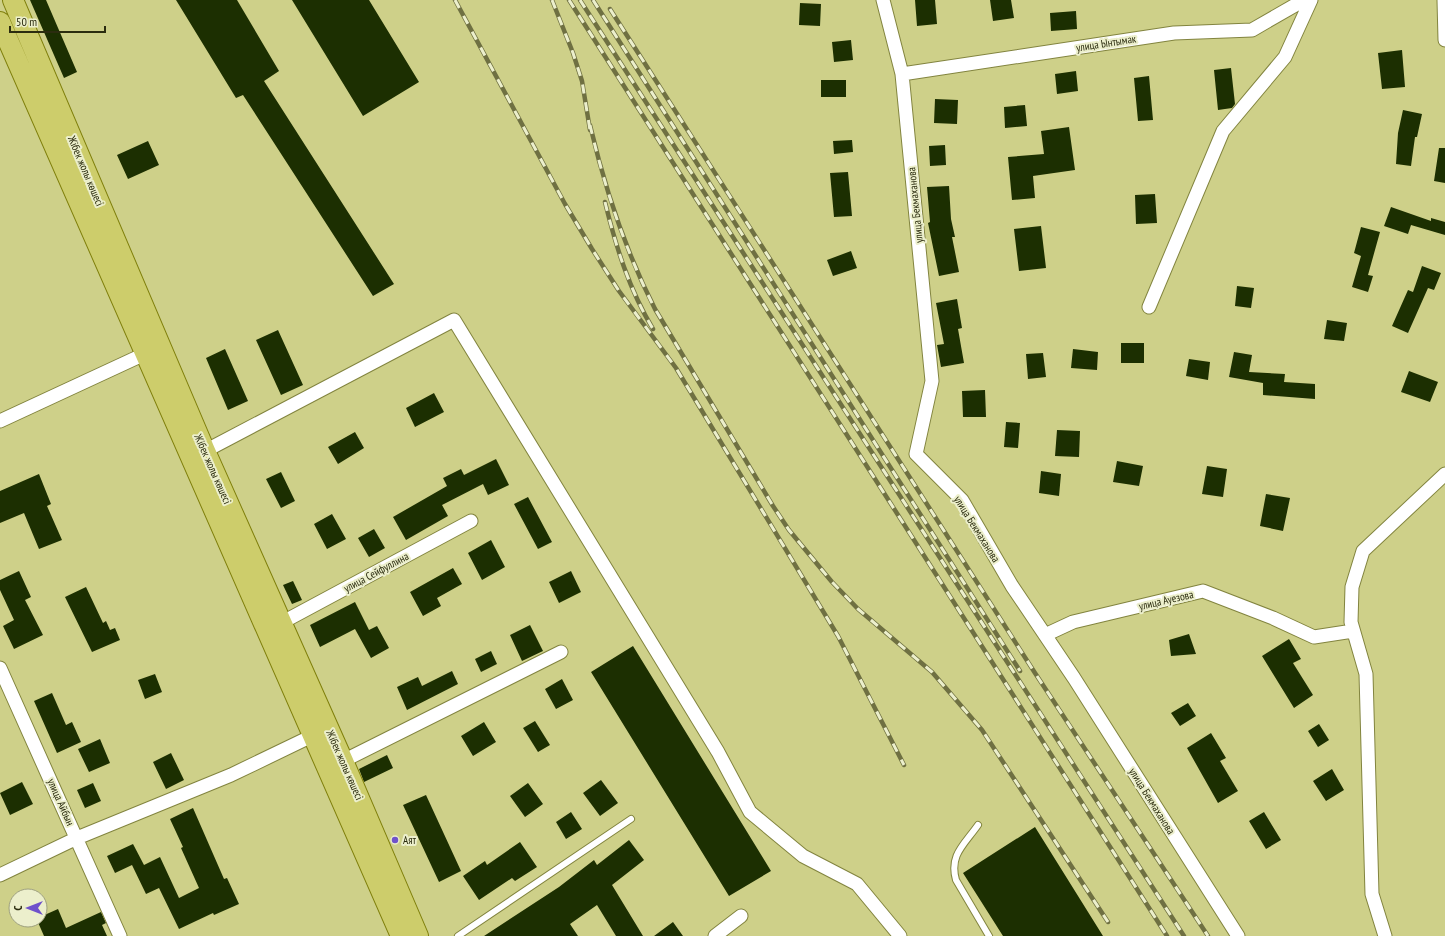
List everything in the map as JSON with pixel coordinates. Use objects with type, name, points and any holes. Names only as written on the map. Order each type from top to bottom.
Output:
[{"type":"main road","name":"Жібек жолы көшесі","points":[[13,0],[153,350],[314,735],[401,936]]},
{"type":"main road","name":"Жібек жолы көшесі","points":[[0,22],[153,350],[205,451],[343,761],[418,936]]},
{"type":"street","name":"улица Бекмаханова","points":[[883,0],[902,74],[932,381],[916,454],[962,500],[1012,586],[1238,936]]},
{"type":"street","name":"улица Ынтымак","points":[[902,74],[1174,33],[1252,30],[1304,0]]},
{"type":"street","points":[[1148,307],[1223,131],[1285,57],[1311,0]]},
{"type":"street","points":[[1444,0],[1445,40]]},
{"type":"street","points":[[205,451],[454,320],[718,752],[750,812],[803,856],[857,884],[900,936]]},
{"type":"street","points":[[0,421],[153,350]]},
{"type":"street","points":[[1385,936],[1372,894],[1366,674],[1351,622],[1352,587],[1363,552],[1445,474]]},
{"type":"street","name":"улица Сейфуллина","points":[[281,623],[471,521]]},
{"type":"street","name":"улица Ауезова","points":[[1045,635],[1073,622],[1203,591],[1273,618],[1314,637],[1353,630]]},
{"type":"street","points":[[343,761],[562,652]]},
{"type":"street","name":"улица Айбын","points":[[0,668],[120,936]]},
{"type":"street","points":[[0,875],[77,838],[231,776],[314,735]]},
{"type":"street","points":[[716,936],[741,916]]},
{"type":"lane","points":[[458,936],[631,819]]},
{"type":"lane","points":[[978,825],[954,858],[953,871],[956,880],[989,936]]},
{"type":"building","points":[[30,0],[46,0],[77,72],[64,78]]},
{"type":"building","points":[[176,0],[237,0],[279,71],[264,81],[394,284],[373,296],[243,95],[236,98]]},
{"type":"building","points":[[292,0],[369,0],[419,82],[363,116]]},
{"type":"building","points":[[915,0],[935,0],[937,24],[917,26]]},
{"type":"building","points":[[990,0],[1011,0],[1014,18],[993,21]]},
{"type":"building","points":[[800,3],[821,4],[820,26],[799,25]]},
{"type":"building","points":[[1076,11],[1077,29],[1051,31],[1050,13]]},
{"type":"building","points":[[851,40],[853,60],[834,62],[832,42]]},
{"type":"building","points":[[1402,50],[1405,87],[1382,89],[1378,53]]},
{"type":"building","points":[[1231,68],[1235,104],[1232,108],[1218,110],[1214,70]]},
{"type":"building","points":[[1076,71],[1078,91],[1057,94],[1055,74]]},
{"type":"building","points":[[1149,76],[1153,120],[1138,121],[1134,78]]},
{"type":"building","points":[[821,80],[846,80],[846,97],[821,97]]},
{"type":"building","points":[[935,99],[958,100],[957,124],[934,123]]},
{"type":"building","points":[[1025,105],[1027,126],[1005,128],[1004,107]]},
{"type":"building","points":[[1403,110],[1422,114],[1417,137],[1415,137],[1411,166],[1396,164],[1398,133]]},
{"type":"building","points":[[1069,127],[1075,170],[1033,176],[1035,198],[1012,200],[1008,157],[1044,154],[1041,131]]},
{"type":"building","points":[[852,140],[853,152],[834,154],[833,141]]},
{"type":"building","points":[[148,141],[159,165],[128,179],[117,155]]},
{"type":"building","points":[[945,145],[946,165],[930,166],[929,146]]},
{"type":"building","points":[[1439,148],[1445,148],[1445,183],[1434,181]]},
{"type":"building","points":[[848,172],[852,216],[834,217],[830,173]]},
{"type":"building","points":[[949,186],[951,219],[955,237],[952,237],[959,272],[939,276],[928,223],[930,222],[927,187]]},
{"type":"building","points":[[1155,194],[1157,223],[1136,224],[1135,195]]},
{"type":"building","points":[[1391,207],[1431,221],[1431,218],[1445,222],[1445,235],[1411,225],[1408,234],[1384,226]]},
{"type":"building","points":[[1041,226],[1046,268],[1019,271],[1014,229]]},
{"type":"building","points":[[1361,227],[1380,232],[1368,275],[1373,276],[1368,292],[1352,287],[1361,256],[1354,253]]},
{"type":"building","points":[[851,251],[857,268],[833,276],[827,260]]},
{"type":"building","points":[[1422,266],[1441,273],[1434,290],[1428,288],[1408,333],[1392,326],[1408,290],[1413,292]]},
{"type":"building","points":[[1237,286],[1254,288],[1251,308],[1235,306]]},
{"type":"building","points":[[957,299],[962,328],[958,329],[964,363],[941,367],[937,345],[944,344],[936,303]]},
{"type":"building","points":[[1327,320],[1347,323],[1344,341],[1324,339]]},
{"type":"building","points":[[278,330],[303,385],[281,395],[256,340]]},
{"type":"building","points":[[1121,343],[1144,343],[1144,363],[1121,363]]},
{"type":"building","points":[[225,349],[248,401],[228,410],[206,358]]},
{"type":"building","points":[[1073,349],[1098,352],[1097,370],[1071,368]]},
{"type":"building","points":[[1234,352],[1252,355],[1249,372],[1285,374],[1284,382],[1315,384],[1315,399],[1263,395],[1263,383],[1229,377]]},
{"type":"building","points":[[1043,353],[1046,377],[1028,379],[1026,354]]},
{"type":"building","points":[[1189,359],[1210,362],[1208,380],[1186,376]]},
{"type":"building","points":[[1409,371],[1438,382],[1430,402],[1401,392]]},
{"type":"building","points":[[985,390],[986,417],[963,417],[962,391]]},
{"type":"building","points":[[434,393],[444,412],[415,427],[406,408]]},
{"type":"building","points":[[1006,422],[1020,423],[1018,448],[1004,447]]},
{"type":"building","points":[[1057,430],[1080,431],[1079,457],[1055,456]]},
{"type":"building","points":[[355,432],[364,448],[338,464],[328,447]]},
{"type":"building","points":[[496,459],[509,485],[488,495],[483,484],[442,505],[448,516],[406,540],[393,517],[447,486],[443,478],[461,469],[464,475]]},
{"type":"building","points":[[1117,461],[1143,466],[1139,486],[1113,482]]},
{"type":"building","points":[[1207,466],[1227,469],[1223,497],[1202,494]]},
{"type":"building","points":[[1041,471],[1061,474],[1059,496],[1039,493]]},
{"type":"building","points":[[281,472],[295,501],[281,508],[266,479]]},
{"type":"building","points":[[39,474],[51,504],[47,506],[62,540],[39,549],[24,513],[0,523],[0,491]]},
{"type":"building","points":[[1266,494],[1290,498],[1283,531],[1260,526]]},
{"type":"building","points":[[528,497],[552,542],[538,549],[514,504]]},
{"type":"building","points":[[332,514],[346,539],[327,549],[314,524]]},
{"type":"building","points":[[374,529],[385,548],[369,557],[358,538]]},
{"type":"building","points":[[491,540],[505,567],[482,580],[468,553]]},
{"type":"building","points":[[453,568],[462,584],[437,598],[441,606],[423,616],[410,592]]},
{"type":"building","points":[[19,571],[31,597],[25,600],[43,635],[14,649],[3,626],[14,620],[0,590],[0,580]]},
{"type":"building","points":[[571,571],[581,592],[559,603],[549,582]]},
{"type":"building","points":[[293,581],[302,600],[292,604],[283,585]]},
{"type":"building","points":[[86,587],[103,623],[106,621],[110,630],[115,628],[120,640],[92,652],[65,597]]},
{"type":"building","points":[[355,602],[369,630],[377,626],[389,648],[371,658],[355,629],[320,647],[310,625]]},
{"type":"building","points":[[530,625],[543,651],[522,661],[510,635]]},
{"type":"building","points":[[1189,634],[1196,654],[1171,656],[1169,640]]},
{"type":"building","points":[[1289,639],[1301,659],[1293,663],[1313,695],[1294,708],[1262,656]]},
{"type":"building","points":[[633,646],[771,871],[729,896],[591,672]]},
{"type":"building","points":[[491,651],[497,664],[481,672],[475,659]]},
{"type":"building","points":[[452,671],[458,684],[407,710],[397,687],[418,677],[422,686]]},
{"type":"building","points":[[155,674],[162,692],[145,699],[138,680]]},
{"type":"building","points":[[562,679],[573,700],[556,709],[545,689]]},
{"type":"building","points":[[52,693],[66,725],[72,722],[81,742],[57,753],[34,701]]},
{"type":"building","points":[[1188,703],[1196,716],[1180,726],[1171,713]]},
{"type":"building","points":[[535,721],[550,745],[538,752],[523,728]]},
{"type":"building","points":[[484,722],[496,742],[473,756],[461,736]]},
{"type":"building","points":[[1319,724],[1329,740],[1318,747],[1308,731]]},
{"type":"building","points":[[1211,733],[1226,758],[1220,761],[1238,791],[1218,803],[1187,748]]},
{"type":"building","points":[[100,739],[110,763],[89,772],[78,749]]},
{"type":"building","points":[[171,753],[184,780],[166,789],[153,762]]},
{"type":"building","points":[[387,755],[393,768],[364,782],[359,769]]},
{"type":"building","points":[[1332,769],[1344,790],[1326,801],[1313,781]]},
{"type":"building","points":[[601,780],[618,803],[600,816],[583,793]]},
{"type":"building","points":[[22,782],[33,804],[10,815],[0,793]]},
{"type":"building","points":[[93,783],[101,801],[85,808],[77,790]]},
{"type":"building","points":[[528,783],[543,804],[525,817],[510,796]]},
{"type":"building","points":[[426,795],[461,871],[439,882],[403,805]]},
{"type":"building","points":[[193,808],[224,879],[227,878],[239,904],[214,915],[213,913],[179,929],[159,888],[146,894],[132,865],[115,873],[107,856],[133,844],[144,865],[160,857],[179,898],[199,888],[170,819]]},
{"type":"building","points":[[571,812],[582,829],[566,839],[556,822]]},
{"type":"building","points":[[1264,812],[1281,840],[1266,849],[1249,821]]},
{"type":"building","points":[[1035,827],[1103,936],[1003,936],[963,873]]},
{"type":"building","points":[[629,840],[644,860],[612,885],[643,936],[616,936],[597,905],[570,924],[578,936],[484,936],[559,887],[594,860],[597,865]]},
{"type":"building","points":[[520,842],[537,867],[515,881],[512,878],[479,900],[463,876],[485,861],[487,865]]},
{"type":"building","points":[[58,909],[66,928],[101,912],[106,923],[102,925],[107,936],[44,936],[40,928],[48,928],[48,913]]},
{"type":"building","points":[[673,922],[683,936],[654,936]]},
{"type":"railway","points":[[455,0],[565,204],[619,291],[676,368],[838,636],[904,765]]},
{"type":"railway","points":[[552,0],[573,53],[582,81],[590,130]]},
{"type":"railway","points":[[569,0],[1167,936]]},
{"type":"railway","points":[[580,0],[1184,936]]},
{"type":"railway","points":[[593,0],[1020,671]]},
{"type":"railway","points":[[610,9],[1035,673],[1208,936]]},
{"type":"railway","points":[[590,125],[609,196],[625,242],[644,287],[655,309],[773,506],[789,530],[832,582],[858,609],[932,672],[982,730],[1108,922]]},
{"type":"railway","points":[[605,202],[630,283],[644,314],[653,329]]},
{"type":"place","name":"Аят","points":[[395,840]]}]
